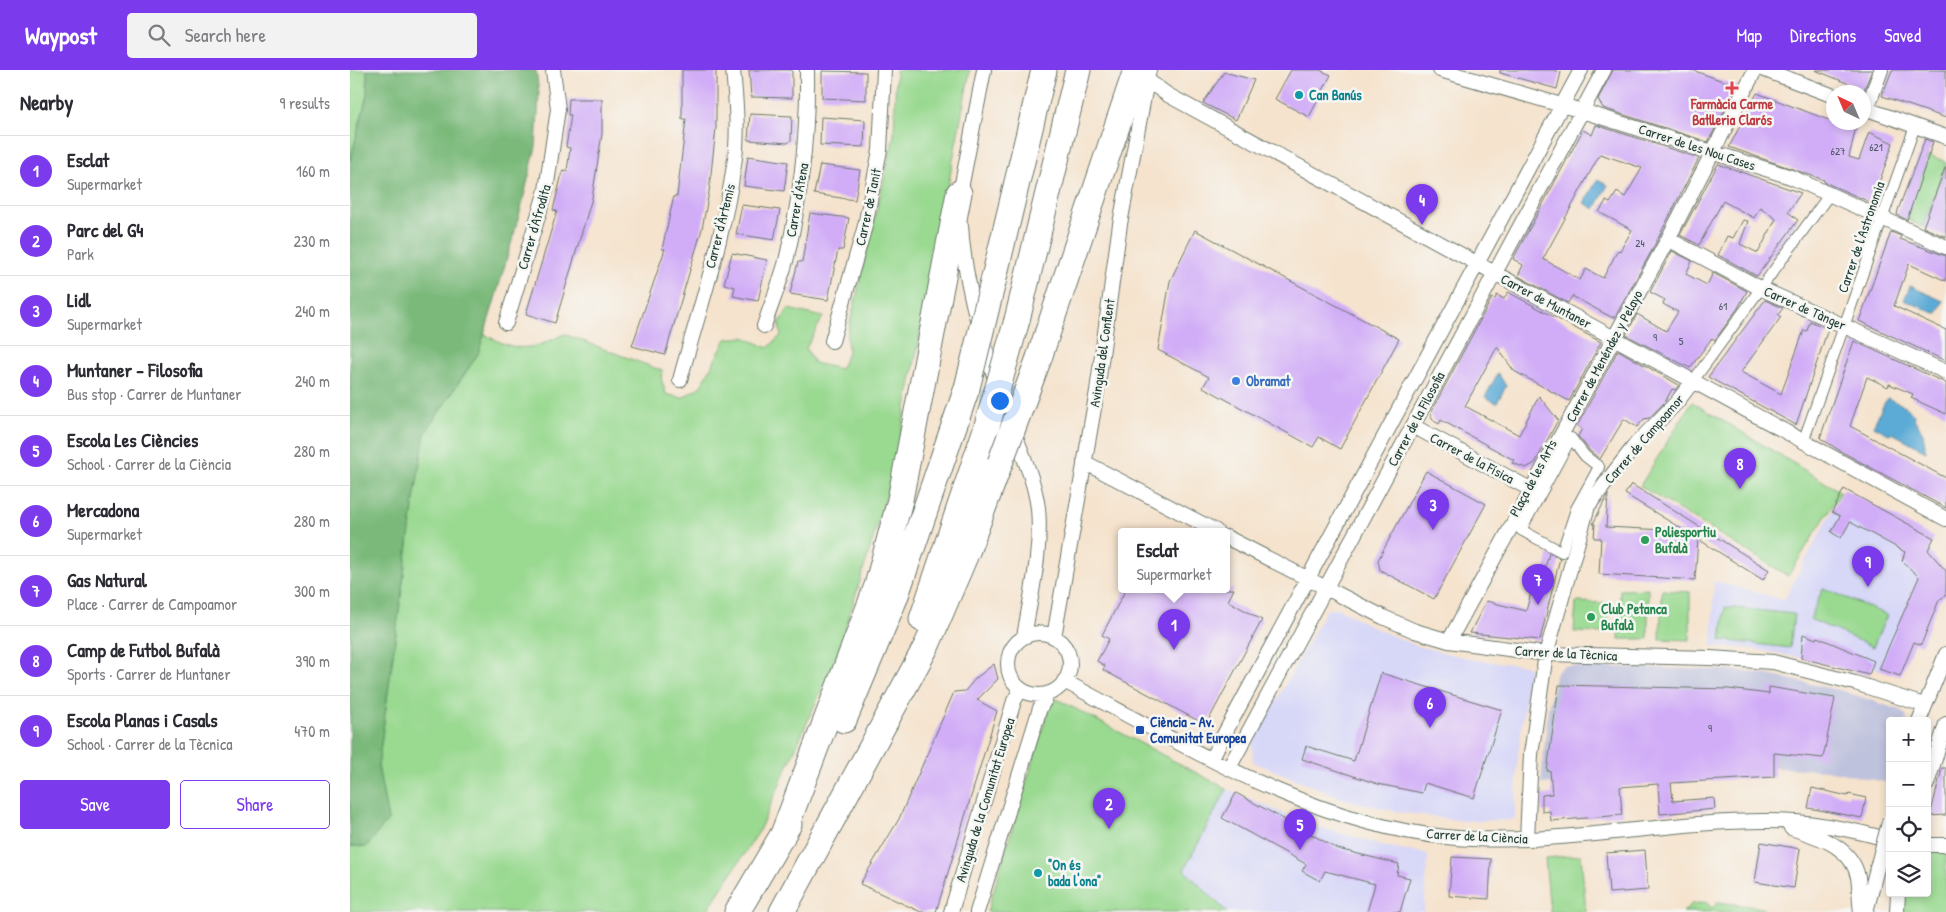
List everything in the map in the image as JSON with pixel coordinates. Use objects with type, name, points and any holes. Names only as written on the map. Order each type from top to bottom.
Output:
[{"type":"highway","points":[[737,912],[782,837],[844,720],[895,598],[967,388],[1044,70]]},
{"type":"highway","points":[[870,749],[924,614],[987,426],[1017,320],[1078,70]]},
{"type":"highway","points":[[782,912],[927,645],[968,548],[1000,464],[1144,73]]},
{"type":"highway","points":[[782,837],[877,586],[900,500],[959,193]]},
{"type":"street","name":"Carrer d'Afrodita","points":[[506,323],[546,190],[558,109],[553,70]]},
{"type":"street","name":"Carrer d'Àrtemis","points":[[680,380],[723,220],[734,164],[737,113],[733,70]]},
{"type":"street","name":"Carrer d'Atena","points":[[764,326],[786,262],[803,176],[807,70]]},
{"type":"street","name":"Carrer de Tanit","points":[[832,341],[865,226],[880,150],[884,70]]},
{"type":"street","points":[[984,70],[959,193],[962,258],[969,290],[1010,422],[1028,466],[1038,508],[1037,563],[1024,637]]},
{"type":"street","name":"Carrer de les Nou Cases","points":[[1440,70],[1582,111],[1791,177],[1946,247]]},
{"type":"street","name":"Carrer de la Filosofia","points":[[1211,759],[1582,70]]},
{"type":"street","name":"Carrer de la Filosofia","points":[[1229,768],[1604,70]]},
{"type":"street","name":"Carrer de Menéndez y Pelayo","points":[[1449,641],[1668,239],[1714,153],[1755,70]]},
{"type":"street","points":[[1765,70],[1826,93]]},
{"type":"street","points":[[1871,95],[1882,70]]},
{"type":"street","name":"Carrer de Muntaner","points":[[1144,73],[1168,95],[1946,519]]},
{"type":"street","name":"Avinguda del Conflent","points":[[1054,637],[1084,462],[1144,73]]},
{"type":"street","points":[[1871,110],[1946,137]]},
{"type":"street","name":"Carrer de l'Astronomia","points":[[1804,442],[1914,126]]},
{"type":"street","name":"Carrer de Campoamor","points":[[1527,839],[1531,754],[1546,654],[1588,506],[1636,444],[1677,402],[1762,289],[1829,195]]},
{"type":"street","name":"Carrer de Tànger","points":[[1668,239],[1762,289],[1946,372]]},
{"type":"street","name":"Carrer de la Física","points":[[1413,426],[1532,490]]},
{"type":"street","name":"Plaça de les Arts","points":[[1570,438],[1585,456],[1600,467],[1576,509],[1562,552],[1521,530],[1570,438]]},
{"type":"street","points":[[1084,462],[1210,528]]},
{"type":"street","name":"Carrer de la Tècnica","points":[[1230,539],[1415,631],[1449,641],[1546,654],[1710,658],[1773,662],[1855,683],[1924,705]]},
{"type":"street","points":[[1043,633],[1054,637],[1060,642],[1068,656],[1069,669],[1064,681],[1048,693],[1030,693],[1021,689],[1009,673],[1008,662],[1012,647],[1024,637],[1043,633]]},
{"type":"street","points":[[1920,717],[1946,654]]},
{"type":"street","name":"Carrer de la Ciència","points":[[1064,681],[1229,768],[1304,802],[1384,828],[1448,837],[1527,839],[1687,824],[1772,821],[1826,825],[1886,839]]},
{"type":"street","name":"Avinguda de la Comunitat Europea","points":[[951,912],[1014,701],[1021,689]]},
{"type":"street","name":"Avinguda de la Comunitat Europea","points":[[977,912],[1040,708],[1048,693]]},
{"type":"street","points":[[1931,771],[1946,724]]},
{"type":"street","name":"Carrer de la Ciència","points":[[1772,821],[1833,844],[1846,854],[1852,861],[1858,878],[1862,912]]},
{"type":"street","points":[[1866,912],[1886,834]]},
{"type":"street","points":[[1931,845],[1946,845]]},
{"type":"street","points":[[1897,912],[1898,897]]},
{"type":"shaded area","points":[[1844,489],[1934,538],[1928,550],[1946,595],[1939,600],[1921,645],[1914,642],[1900,676],[1872,667],[1869,675],[1801,658],[1754,649],[1712,646],[1714,581],[1784,600]]},
{"type":"shaded area","points":[[1338,608],[1374,628],[1417,646],[1479,661],[1525,665],[1530,669],[1518,753],[1515,817],[1511,820],[1463,821],[1398,812],[1344,799],[1253,762],[1252,745],[1326,610]]},
{"type":"shaded area","points":[[1564,666],[1728,670],[1764,674],[1843,691],[1900,710],[1906,717],[1886,717],[1886,782],[1826,770],[1761,767],[1541,784],[1548,710],[1556,672]]},
{"type":"shaded area","points":[[1227,789],[1308,824],[1385,846],[1428,854],[1424,912],[1227,912],[1183,870]]},
{"type":"green space","points":[[350,70],[367,70],[367,95],[350,161]]},
{"type":"green space","points":[[367,70],[536,70],[539,94],[536,147],[518,220],[478,354],[425,433],[414,500],[378,766],[388,820],[366,847],[350,846],[350,161],[367,95]]},
{"type":"green space","points":[[896,70],[970,70],[894,471],[837,655],[758,833],[706,912],[350,912],[350,846],[366,847],[388,820],[378,766],[414,500],[425,433],[478,354],[484,334],[506,344],[524,348],[542,344],[564,334],[663,371],[661,378],[666,394],[682,398],[701,386],[726,339],[744,337],[768,348],[781,335],[779,324],[788,309],[823,317],[806,348],[814,363],[840,369],[848,353],[847,336],[894,136]]},
{"type":"green space","points":[[1929,155],[1946,162],[1946,165],[1923,227],[1906,219]]},
{"type":"green space","points":[[1692,402],[1841,492],[1788,576],[1640,486]]},
{"type":"green space","points":[[1823,588],[1887,615],[1873,647],[1810,619]]},
{"type":"green space","points":[[1648,589],[1648,639],[1619,639],[1620,590]]},
{"type":"green space","points":[[1662,590],[1690,592],[1690,640],[1660,639]]},
{"type":"green space","name":"Club Petanca Bufalà","points":[[1576,602],[1608,603],[1607,633],[1574,632]]},
{"type":"green space","points":[[1725,607],[1794,614],[1790,648],[1721,640]]},
{"type":"green space","points":[[1057,699],[1227,789],[1184,870],[1227,912],[987,912],[1049,708]]},
{"type":"green space","points":[[1931,851],[1946,851],[1946,912],[1903,912],[1905,897],[1931,897]]},
{"type":"green space","points":[[1581,855],[1586,912],[1550,912],[1545,858]]},
{"type":"green space","points":[[1706,902],[1712,908],[1718,902],[1763,908],[1767,912],[1683,912],[1692,904]]},
{"type":"water","points":[[1598,179],[1608,185],[1595,209],[1584,203]]},
{"type":"water","points":[[1910,286],[1943,301],[1937,314],[1904,300]]},
{"type":"water","points":[[1498,373],[1506,386],[1497,403],[1485,397]]},
{"type":"water","points":[[1887,398],[1905,406],[1915,415],[1913,417],[1923,433],[1926,451],[1892,433],[1889,434],[1873,426]]},
{"type":"building","points":[[682,70],[716,70],[716,128],[709,192],[702,229],[665,355],[632,346],[665,249],[662,249],[674,196],[677,196],[686,119],[682,119]]},
{"type":"building","points":[[749,70],[792,70],[792,98],[751,97]]},
{"type":"building","name":"Can Banús","points":[[1291,70],[1320,70],[1331,75],[1309,117],[1275,99]]},
{"type":"building","points":[[1500,70],[1553,70],[1561,72],[1557,89],[1500,73]]},
{"type":"building","points":[[1613,70],[1692,70],[1737,86],[1708,142],[1603,108],[1598,99]]},
{"type":"building","points":[[1815,70],[1872,70],[1866,85],[1852,85]]},
{"type":"building","points":[[1892,70],[1946,70],[1946,118],[1882,96]]},
{"type":"building","points":[[822,71],[866,72],[866,100],[822,98]]},
{"type":"building","points":[[1224,72],[1254,80],[1236,120],[1203,103]]},
{"type":"building","points":[[1757,93],[1826,119],[1826,130],[1855,130],[1849,157],[1859,160],[1869,132],[1893,143],[1872,203],[1824,182],[1824,180],[1729,147]]},
{"type":"building","points":[[569,99],[602,99],[602,134],[592,198],[555,323],[526,314],[557,211],[553,210],[563,170],[567,171],[570,148],[566,147],[571,115],[568,115]]},
{"type":"building","points":[[750,114],[792,116],[791,140],[788,143],[748,140]]},
{"type":"building","points":[[821,117],[865,120],[864,147],[820,145]]},
{"type":"building","points":[[1596,125],[1699,158],[1615,317],[1611,317],[1572,296],[1568,303],[1518,276],[1523,265],[1513,259],[1583,130],[1592,135]],"holes":[[[1600,154],[1642,168],[1625,197],[1617,192],[1610,203],[1606,201],[1599,212],[1632,230],[1620,251],[1618,250],[1603,278],[1586,269],[1580,280],[1543,259]]]},
{"type":"building","points":[[1925,139],[1933,142],[1907,220],[1897,215],[1898,210]]},
{"type":"building","points":[[748,156],[788,162],[784,191],[744,186]]},
{"type":"building","points":[[1718,164],[1801,193],[1788,212],[1798,220],[1757,276],[1718,255],[1727,236],[1733,238],[1743,220],[1748,221],[1740,244],[1758,253],[1776,219],[1760,207],[1754,218],[1723,201],[1699,245],[1680,235]]},
{"type":"building","points":[[820,165],[860,170],[855,200],[814,194]]},
{"type":"building","points":[[1946,168],[1946,237],[1923,227]]},
{"type":"building","points":[[742,205],[780,210],[774,240],[736,234]]},
{"type":"building","points":[[810,213],[849,218],[843,250],[838,250],[828,300],[790,294],[798,262],[802,262]]},
{"type":"building","points":[[1195,230],[1399,339],[1340,449],[1319,437],[1313,447],[1203,387],[1209,377],[1158,350],[1170,281]]},
{"type":"building","points":[[1891,232],[1901,236],[1900,239],[1946,256],[1946,281],[1909,264],[1894,306],[1946,330],[1946,361],[1859,321]]},
{"type":"building","points":[[1672,251],[1692,261],[1686,274],[1707,285],[1713,273],[1747,291],[1738,308],[1715,340],[1712,338],[1690,368],[1626,335],[1637,314],[1666,331],[1678,312],[1663,304],[1665,300],[1650,292]]},
{"type":"building","points":[[732,253],[767,260],[758,301],[733,296],[735,287],[724,284]]},
{"type":"building","points":[[1508,292],[1601,342],[1569,401],[1514,371],[1497,347],[1465,406],[1519,435],[1539,396],[1558,420],[1535,463],[1526,468],[1512,463],[1514,460],[1441,420],[1439,424],[1431,416],[1432,410],[1492,298],[1495,299],[1497,295],[1504,299]]},
{"type":"building","points":[[1765,300],[1783,308],[1778,315],[1781,317],[1741,372],[1781,394],[1804,330],[1807,331],[1810,321],[1828,329],[1796,425],[1708,377]]},
{"type":"building","points":[[1854,341],[1946,383],[1946,414],[1911,398],[1913,394],[1889,384],[1888,387],[1867,377],[1850,426],[1946,478],[1946,508],[1842,452],[1820,438]]},
{"type":"building","points":[[1618,350],[1679,385],[1675,390],[1672,389],[1665,402],[1649,418],[1644,419],[1637,427],[1624,419],[1600,459],[1590,451],[1578,436],[1582,429],[1577,426]]},
{"type":"building","points":[[1426,471],[1486,504],[1434,599],[1380,570],[1378,560]]},
{"type":"building","name":"Poliesportiu Bufalà","points":[[1631,484],[1769,570],[1763,580],[1698,539],[1695,580],[1599,574],[1601,538],[1594,538],[1595,524],[1593,524],[1608,494],[1606,527],[1685,531],[1625,494]]},
{"type":"building","points":[[1844,489],[1934,538],[1928,550],[1946,571],[1946,595],[1939,600],[1921,645],[1914,642],[1900,676],[1879,669],[1919,577],[1902,561],[1905,552],[1850,522],[1841,538],[1831,532],[1840,516],[1832,512]]},
{"type":"building","points":[[1549,553],[1560,558],[1540,640],[1470,633],[1486,601],[1526,611],[1536,575],[1543,577]]},
{"type":"building","points":[[1230,589],[1234,589],[1228,601],[1262,620],[1206,725],[1103,670],[1105,666],[1097,661],[1109,639],[1102,635],[1124,593],[1230,593]]},
{"type":"building","points":[[1803,634],[1816,639],[1817,637],[1874,661],[1869,675],[1801,658]]},
{"type":"building","points":[[994,664],[998,679],[977,700],[997,711],[936,912],[921,912],[860,884],[899,819],[954,692],[965,691],[976,678]]},
{"type":"building","points":[[1381,673],[1502,710],[1474,798],[1425,783],[1422,793],[1378,784],[1302,759],[1306,746],[1354,761]]},
{"type":"building","points":[[1559,685],[1729,689],[1769,694],[1769,687],[1835,698],[1823,758],[1774,753],[1774,777],[1671,783],[1673,801],[1714,798],[1715,809],[1660,814],[1658,784],[1620,787],[1622,815],[1551,821],[1550,811],[1542,812],[1542,795],[1552,794],[1550,771],[1547,771]]},
{"type":"building","points":[[1942,768],[1946,768],[1946,815],[1931,816]]},
{"type":"building","points":[[1812,788],[1866,798],[1862,818],[1808,808]]},
{"type":"building","points":[[1236,793],[1338,849],[1399,864],[1397,875],[1410,878],[1400,912],[1367,912],[1375,884],[1325,871],[1320,881],[1302,871],[1306,864],[1222,818]]},
{"type":"building","points":[[1761,842],[1800,849],[1794,888],[1755,882]]},
{"type":"building","points":[[1645,850],[1648,890],[1609,893],[1606,853]]},
{"type":"building","points":[[1452,857],[1491,859],[1489,899],[1449,896]]},
{"type":"place","name":"Farmàcia Carme Batlleria Clarós","points":[[1732,88]]},
{"type":"place","name":"Can Banús","points":[[1299,95]]},
{"type":"place","name":"Muntaner - Filosofia","points":[[1422,225]]},
{"type":"place","name":"Obramat","points":[[1236,381]]},
{"type":"place","name":"Camp de Futbol Bufalà","points":[[1740,489]]},
{"type":"place","name":"Lidl","points":[[1433,530]]},
{"type":"place","name":"Poliesportiu Bufalà","points":[[1645,540]]},
{"type":"place","name":"Escola Planas i Casals","points":[[1868,587]]},
{"type":"place","name":"Gas Natural","points":[[1538,605]]},
{"type":"place","name":"Club Petanca Bufalà","points":[[1591,617]]},
{"type":"place","name":"Esclat","points":[[1174,650]]},
{"type":"place","name":"Mercadona","points":[[1430,728]]},
{"type":"place","name":"Ciència - Av. Comunitat Europea","points":[[1140,730]]},
{"type":"place","name":"Parc del G4","points":[[1109,829]]},
{"type":"place","name":"Escola Les Ciències","points":[[1300,850]]},
{"type":"place","name":"\"On és bada l'ona\"","points":[[1038,873]]}]
